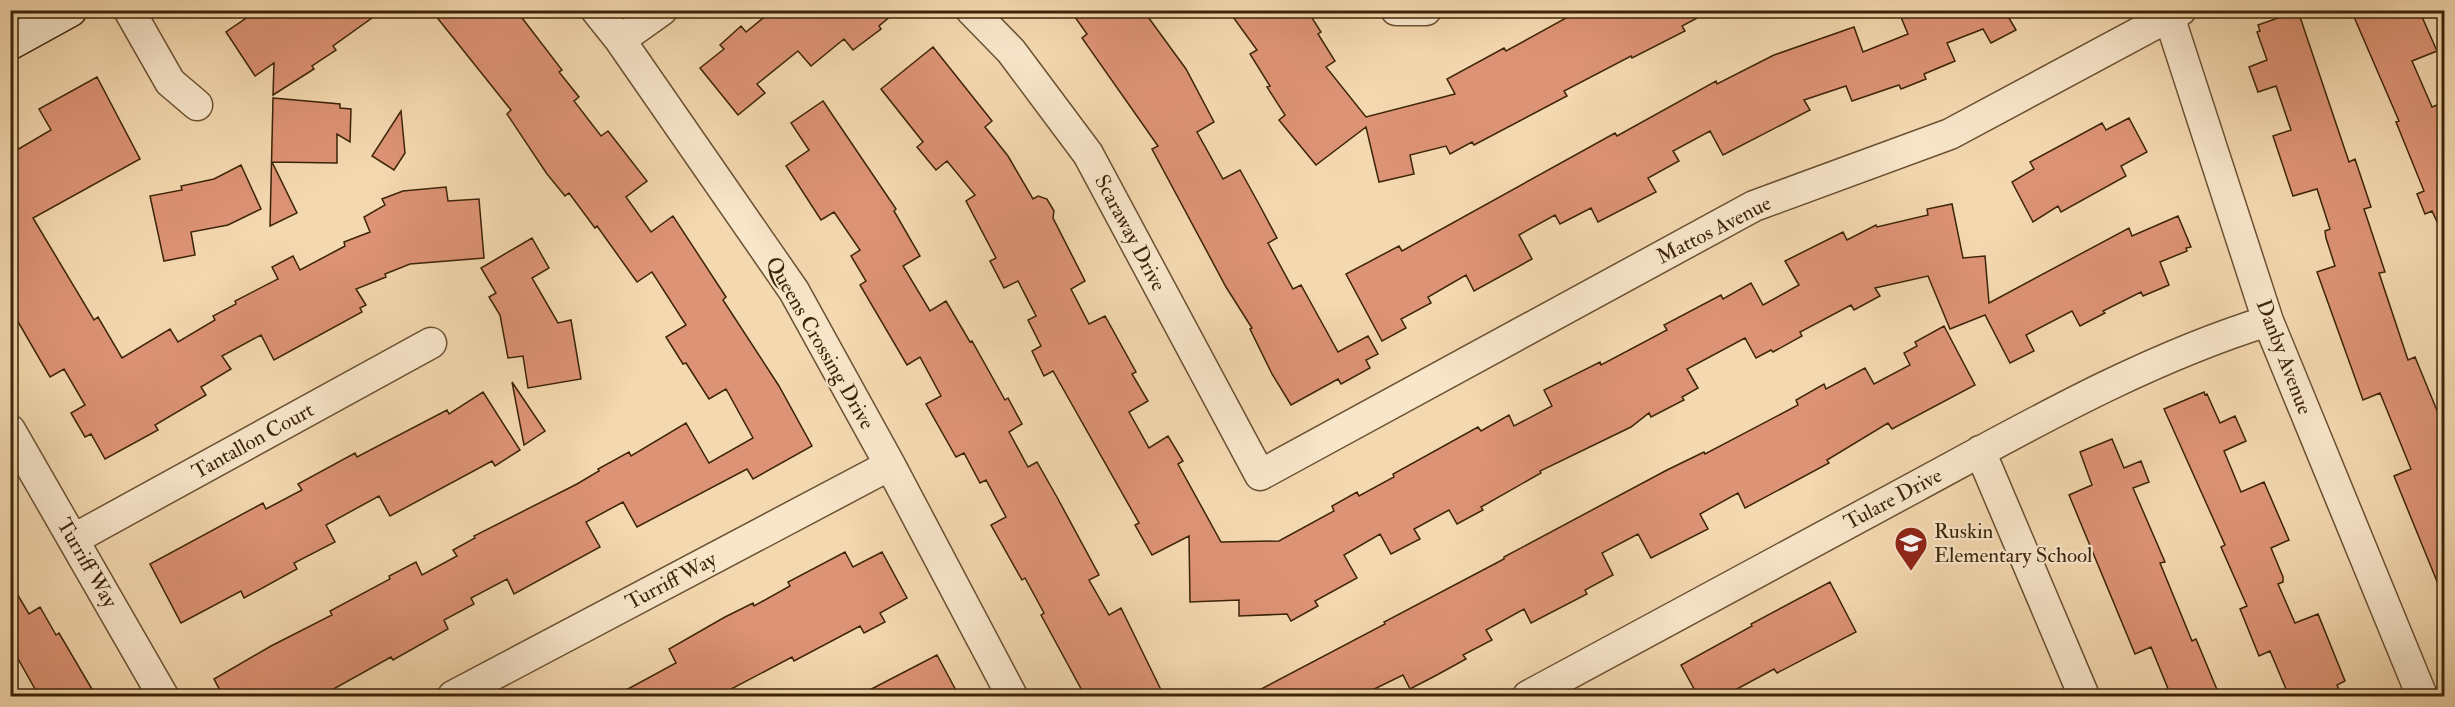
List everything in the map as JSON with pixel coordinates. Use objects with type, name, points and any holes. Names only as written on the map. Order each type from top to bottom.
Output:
[{"type":"main road","points":[[10,43],[70,10]]},
{"type":"street","points":[[129,10],[170,82],[197,105]]},
{"type":"street","name":"Queens Crossing Drive","points":[[596,10],[620,40],[794,291],[890,465],[1012,696]]},
{"type":"street","points":[[620,40],[662,10]]},
{"type":"street","name":"Scaraway Drive","points":[[971,10],[1011,51],[1088,154],[1260,475]]},
{"type":"street","name":"Mattos Avenue","points":[[1260,475],[1754,206],[1950,134],[2172,13]]},
{"type":"street","name":"Danby Avenue","points":[[2172,13],[2268,321],[2422,696]]},
{"type":"street","name":"Tulare Drive","points":[[1528,696],[1980,451],[2150,366],[2237,330],[2268,321]]},
{"type":"street","name":"Tantallon Court","points":[[74,539],[431,343]]},
{"type":"street","name":"Turriff Way","points":[[10,430],[163,696]]},
{"type":"street","points":[[1980,451],[2084,696]]},
{"type":"street","name":"Turriff Way","points":[[453,696],[890,465]]},
{"type":"building","points":[[258,10],[383,10],[333,46],[336,50],[312,66],[314,69],[273,95],[274,63],[255,76],[226,32]]},
{"type":"building","points":[[431,10],[516,10],[562,70],[559,72],[579,97],[574,101],[601,136],[608,131],[647,181],[626,197],[651,232],[673,216],[726,297],[723,300],[779,386],[812,446],[753,479],[747,469],[637,527],[623,502],[586,522],[600,547],[514,594],[507,579],[471,598],[474,604],[444,620],[448,629],[393,660],[391,657],[321,696],[223,696],[214,679],[271,646],[332,615],[330,611],[390,579],[389,576],[416,562],[422,575],[457,556],[453,550],[475,538],[474,536],[577,484],[629,452],[631,456],[686,423],[709,463],[753,438],[726,389],[709,399],[666,337],[686,325],[652,272],[637,282],[597,226],[595,228],[569,193],[565,196],[547,174],[507,114],[511,110]]},
{"type":"building","points":[[773,10],[898,10],[879,26],[881,29],[853,50],[844,39],[811,66],[798,51],[757,84],[765,93],[738,115],[700,68],[724,49],[720,45],[741,26],[746,32]]},
{"type":"building","points":[[1070,10],[1143,10],[1186,69],[1214,122],[1197,132],[1223,179],[1240,170],[1277,238],[1268,243],[1293,289],[1301,285],[1338,352],[1368,336],[1378,354],[1366,360],[1370,368],[1341,384],[1338,379],[1291,405],[1272,374],[1250,329],[1252,328],[1226,287],[1152,149],[1158,146],[1082,38],[1087,34]]},
{"type":"building","points":[[1228,10],[1307,10],[1321,32],[1318,34],[1335,61],[1326,67],[1366,117],[1455,94],[1447,79],[1504,48],[1506,51],[1568,17],[1565,10],[1712,10],[1682,26],[1685,31],[1564,91],[1567,96],[1474,145],[1472,142],[1450,154],[1446,146],[1410,155],[1414,174],[1379,182],[1366,127],[1316,165],[1279,120],[1285,115],[1250,54],[1257,50]]},
{"type":"building","points":[[1898,10],[2026,11],[2009,18],[2016,30],[1991,43],[1983,29],[1947,43],[1955,61],[1924,74],[1926,79],[1901,89],[1899,85],[1852,101],[1846,86],[1804,100],[1810,110],[1723,155],[1710,131],[1673,151],[1679,161],[1648,178],[1656,192],[1598,222],[1591,208],[1560,224],[1555,215],[1519,235],[1532,259],[1474,291],[1466,275],[1428,297],[1431,303],[1401,319],[1406,328],[1382,341],[1346,274],[1399,246],[1402,251],[1615,133],[1617,136],[1716,81],[1717,84],[1774,55],[1854,27],[1863,52],[1908,34]]},
{"type":"building","points":[[2351,10],[2419,10],[2437,51],[2412,61],[2432,107],[2437,105],[2440,112],[2445,111],[2445,239],[2432,211],[2425,214],[2417,194],[2424,191],[2396,122],[2399,121]]},
{"type":"building","points":[[2298,11],[2349,162],[2355,159],[2371,207],[2364,209],[2385,272],[2379,273],[2408,360],[2415,357],[2445,430],[2445,479],[2437,482],[2445,499],[2445,601],[2394,476],[2411,469],[2380,393],[2363,400],[2317,272],[2335,266],[2325,231],[2330,229],[2317,189],[2293,196],[2273,136],[2291,130],[2276,86],[2258,92],[2249,67],[2267,60],[2257,32],[2260,31],[2258,25]]},
{"type":"building","points":[[933,47],[992,121],[985,127],[1008,156],[1033,199],[1038,196],[1047,199],[1054,211],[1053,218],[1085,281],[1071,289],[1089,324],[1105,316],[1136,372],[1132,374],[1148,401],[1129,412],[1149,448],[1168,436],[1183,461],[1178,464],[1221,542],[1279,541],[1334,511],[1332,506],[1357,492],[1359,496],[1394,477],[1393,474],[1478,427],[1481,431],[1509,415],[1514,426],[1552,406],[1544,390],[1600,362],[1601,365],[1667,330],[1664,325],[1721,295],[1723,299],[1751,283],[1763,305],[1799,285],[1785,261],[1843,232],[1847,240],[1876,225],[1877,227],[1928,215],[1927,209],[1952,204],[1963,258],[1985,256],[1989,303],[2129,228],[2132,236],[2178,216],[2191,247],[2186,248],[2187,251],[2160,262],[2169,285],[2143,296],[2141,292],[2103,311],[2105,313],[2080,326],[2072,311],[2026,335],[2034,351],[2010,363],[1985,315],[1950,329],[1928,276],[1875,288],[1880,296],[1854,310],[1851,305],[1800,332],[1802,336],[1773,352],[1771,350],[1756,358],[1745,338],[1687,369],[1698,388],[1682,397],[1684,400],[1651,417],[1649,413],[1631,427],[1540,471],[1541,473],[1481,507],[1483,510],[1457,524],[1449,510],[1414,529],[1420,539],[1391,554],[1380,534],[1344,555],[1357,578],[1315,601],[1318,606],[1291,621],[1287,614],[1239,616],[1239,600],[1190,602],[1189,536],[1152,555],[1135,525],[1139,523],[1053,371],[1044,376],[1032,351],[1041,346],[1028,320],[1036,316],[1018,281],[1004,288],[990,261],[996,258],[966,201],[975,195],[947,161],[936,170],[917,147],[923,142],[881,89]]},
{"type":"building","points":[[97,77],[140,159],[33,218],[94,320],[98,317],[122,358],[170,329],[178,342],[215,320],[213,316],[236,304],[235,301],[278,279],[272,267],[293,256],[300,270],[345,246],[344,242],[370,232],[364,217],[385,205],[382,199],[403,191],[446,187],[448,201],[479,199],[484,258],[410,264],[385,274],[386,277],[356,289],[366,305],[360,308],[362,312],[274,360],[261,335],[222,356],[231,369],[201,387],[206,395],[155,425],[158,430],[105,459],[91,434],[85,437],[71,413],[85,405],[64,369],[50,377],[10,308],[10,154],[51,130],[39,109]]},
{"type":"building","points":[[273,98],[340,104],[340,108],[351,109],[350,142],[337,134],[337,163],[272,162],[297,213],[270,226]]},
{"type":"building","points":[[823,101],[896,209],[894,211],[920,256],[903,266],[930,311],[946,301],[970,342],[972,341],[1005,400],[1008,398],[1022,424],[1009,432],[1028,467],[1037,462],[1099,575],[1089,580],[1109,615],[1121,608],[1164,696],[1085,696],[1041,615],[1044,613],[1025,578],[1022,580],[991,525],[1006,517],[986,480],[980,483],[964,453],[956,457],[926,404],[941,396],[920,357],[907,365],[860,285],[866,281],[851,256],[860,250],[834,212],[821,220],[786,166],[809,150],[791,123]]},
{"type":"building","points":[[401,111],[405,153],[394,170],[372,156]]},
{"type":"building","points":[[2129,118],[2147,152],[2121,166],[2126,176],[2061,212],[2058,206],[2033,222],[2012,182],[2034,169],[2030,162],[2102,123],[2106,130]]},
{"type":"building","points":[[241,165],[261,209],[228,225],[191,232],[195,255],[164,261],[150,196],[182,190],[181,186],[214,179]]},
{"type":"building","points":[[532,238],[549,268],[532,278],[558,323],[571,320],[581,379],[528,388],[523,356],[508,358],[500,315],[489,297],[496,293],[481,268]]},
{"type":"building","points":[[1944,326],[1975,385],[1892,429],[1888,423],[1827,460],[1829,463],[1745,508],[1738,493],[1700,514],[1708,529],[1651,558],[1638,534],[1602,553],[1613,575],[1585,590],[1587,594],[1531,623],[1524,609],[1486,630],[1492,640],[1463,655],[1466,659],[1435,676],[1410,689],[1403,675],[1360,696],[1248,696],[1667,470],[1704,452],[1705,454],[1798,405],[1796,400],[1824,384],[1826,389],[1865,368],[1874,384],[1910,365],[1904,353],[1917,346],[1915,342]]},
{"type":"building","points":[[512,382],[545,431],[524,445]]},
{"type":"building","points":[[483,392],[520,450],[495,466],[492,461],[390,516],[379,496],[326,525],[335,542],[294,563],[297,569],[244,598],[241,591],[181,623],[150,564],[263,503],[266,509],[302,490],[298,484],[355,453],[357,457],[447,410],[449,414]]},
{"type":"building","points":[[2204,392],[2220,423],[2235,416],[2246,441],[2224,451],[2241,492],[2264,482],[2289,540],[2271,548],[2283,577],[2283,582],[2278,584],[2295,623],[2318,614],[2345,681],[2337,685],[2342,696],[2289,696],[2270,651],[2259,656],[2240,609],[2247,606],[2221,547],[2225,545],[2164,409]]},
{"type":"building","points":[[2112,439],[2124,468],[2141,461],[2149,482],[2133,488],[2165,562],[2160,563],[2192,641],[2196,639],[2218,692],[2206,696],[2171,696],[2151,647],[2135,654],[2069,495],[2092,485],[2080,452]]},
{"type":"building","points":[[845,552],[853,567],[882,552],[907,598],[880,613],[885,622],[864,633],[860,626],[794,661],[792,657],[718,696],[615,696],[676,663],[669,649],[725,617],[753,603],[754,606],[790,586],[788,582]]},
{"type":"building","points":[[10,582],[29,614],[40,607],[56,635],[59,633],[96,696],[39,696],[17,657],[10,661]]},
{"type":"building","points":[[1830,582],[1856,632],[1777,673],[1774,669],[1724,696],[1698,696],[1681,665]]},
{"type":"building","points":[[937,655],[959,696],[858,696]]},
{"type":"place","name":"Ruskin Elementary School","points":[[1911,572]]}]
